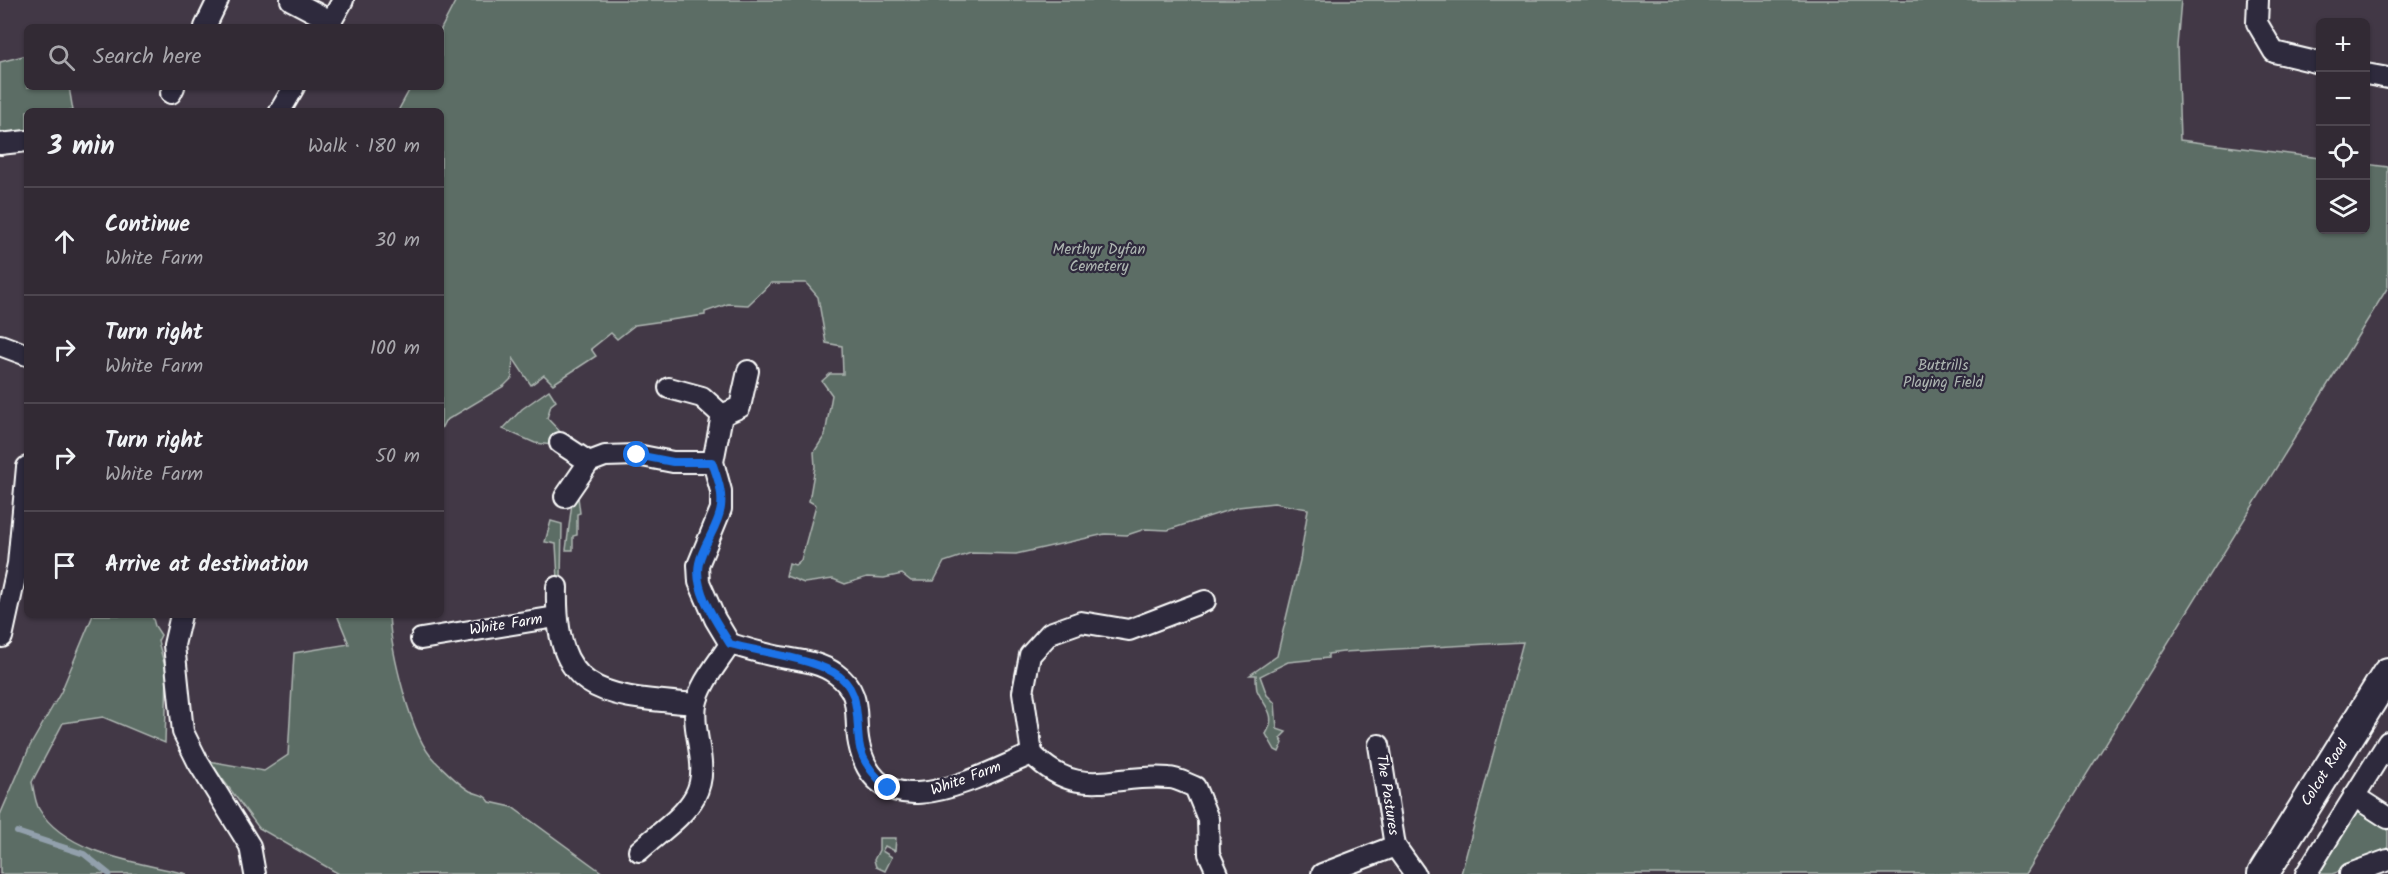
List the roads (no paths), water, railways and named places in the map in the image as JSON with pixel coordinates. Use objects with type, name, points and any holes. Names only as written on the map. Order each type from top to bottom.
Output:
[{"type":"main road","name":"Colcot Road","points":[[2263,874],[2388,673]]},
{"type":"street","points":[[206,24],[218,0]]},
{"type":"street","points":[[291,0],[330,24],[343,0]]},
{"type":"street","points":[[2258,0],[2257,23],[2274,52],[2316,62]]},
{"type":"street","points":[[2370,75],[2388,78]]},
{"type":"street","points":[[282,108],[292,90]]},
{"type":"street","points":[[0,144],[24,141]]},
{"type":"street","points":[[0,345],[24,354]]},
{"type":"street","points":[[722,416],[740,407],[748,371]]},
{"type":"street","points":[[669,388],[702,397],[722,416]]},
{"type":"street","points":[[639,851],[686,809],[696,794],[702,765],[696,704],[711,673],[730,644],[715,619],[699,582],[698,565],[721,509],[721,491],[712,462],[722,416]]},
{"type":"street","points":[[560,443],[589,462]]},
{"type":"street","points":[[566,497],[589,462],[605,456],[637,455],[673,462],[712,462]]},
{"type":"street","points":[[2,637],[18,564],[24,499]]},
{"type":"street","name":"White Farm","points":[[557,587],[556,617],[565,654],[574,670],[586,682],[617,695],[696,704]]},
{"type":"street","points":[[1205,601],[1129,630],[1081,622],[1050,633],[1030,655],[1023,692],[1032,754],[1048,770],[1080,783],[1170,778],[1195,787],[1208,819],[1209,854],[1218,874]]},
{"type":"street","name":"White Farm","points":[[421,639],[556,617]]},
{"type":"street","points":[[180,618],[174,645],[183,732],[198,762],[250,846],[255,874]]},
{"type":"street","name":"White Farm","points":[[730,644],[808,662],[835,673],[850,687],[856,702],[859,743],[865,761],[872,773],[888,788],[912,795],[927,794],[1032,754]]},
{"type":"street","points":[[2306,874],[2388,742]]},
{"type":"street","name":"The Pastures","points":[[1379,746],[1395,846],[1415,874]]},
{"type":"street","points":[[2354,796],[2388,818]]},
{"type":"street","points":[[1322,874],[1395,846]]},
{"type":"street","points":[[2350,874],[2388,860]]},
{"type":"waterway","points":[[17,832],[84,854],[109,874]]},
{"type":"park label","name":"Merthyr Dyfan Cemetery","points":[[1099,258]]},
{"type":"park label","name":"Buttrills Playing Field","points":[[1943,374]]}]
